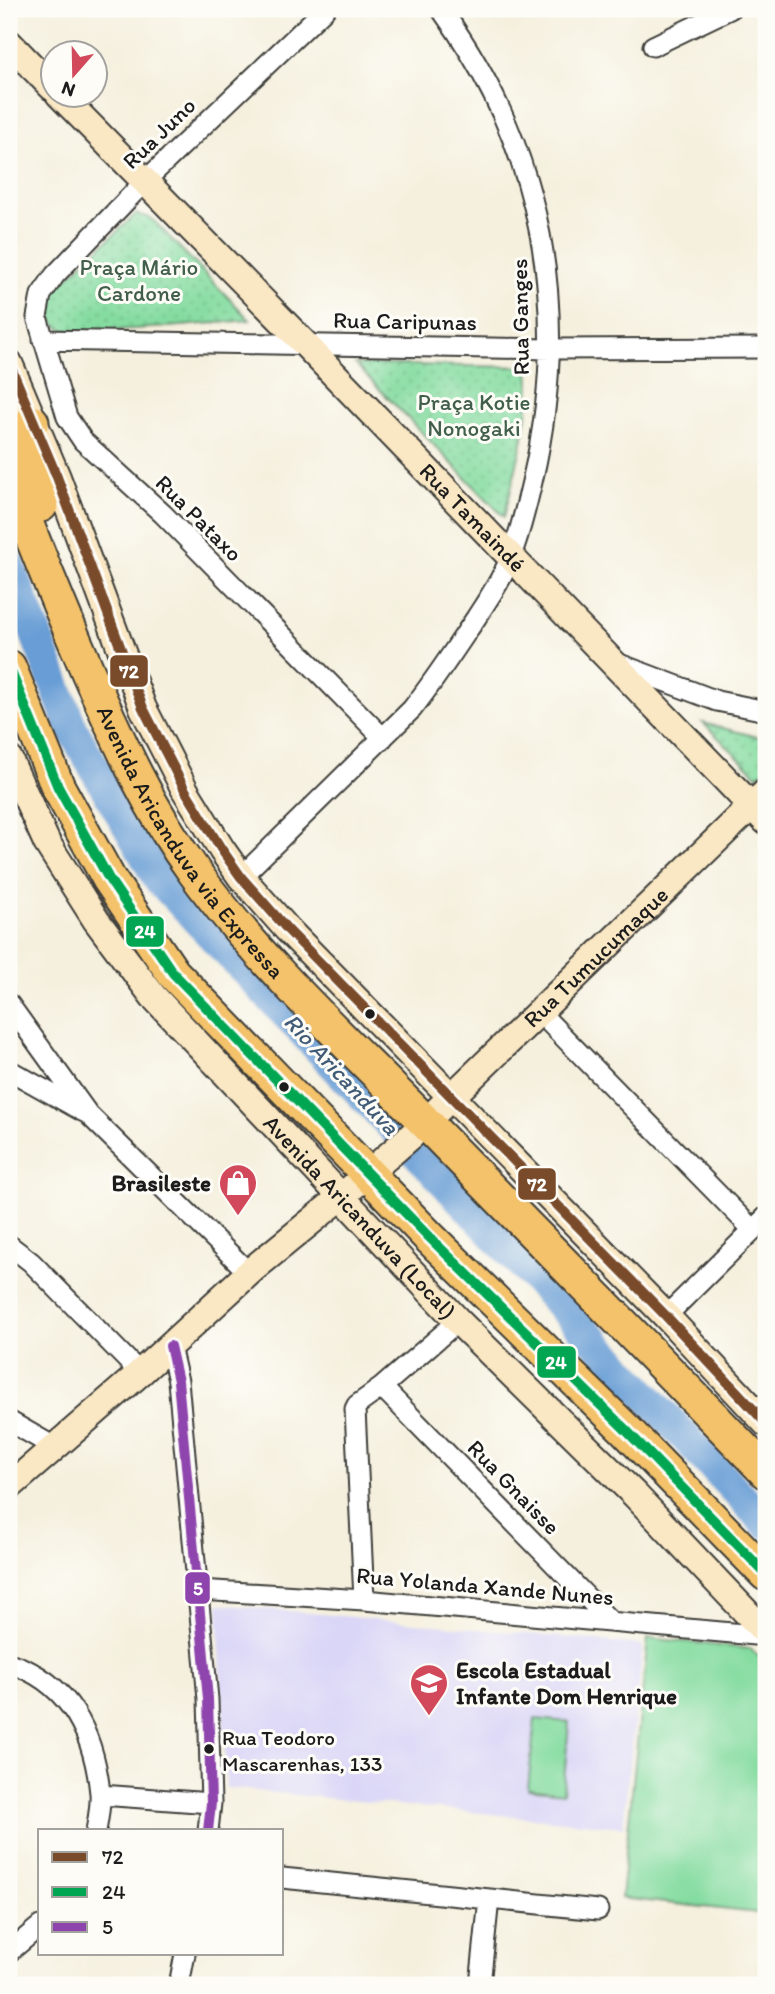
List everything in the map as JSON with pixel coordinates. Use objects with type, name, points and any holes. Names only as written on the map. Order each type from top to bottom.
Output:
[{"type":"highway","points":[[32,422],[24,435],[25,459],[105,712]]},
{"type":"highway","name":"Avenida Aricanduva via Expressa","points":[[9,477],[41,564],[105,712],[144,791],[196,874],[247,937],[334,1030],[418,1129],[766,1472]]},
{"type":"highway","points":[[9,667],[58,787],[109,879],[173,973],[374,1169],[766,1574]]},
{"type":"main road","points":[[9,43],[38,73]]},
{"type":"main road","name":"Rua Tamaindé","points":[[74,108],[610,661],[761,807]]},
{"type":"main road","points":[[9,363],[57,477],[143,708],[204,822],[241,877],[288,930],[666,1316],[766,1423]]},
{"type":"main road","name":"Avenida Aricanduva (Local)","points":[[9,759],[47,843],[96,920],[153,996],[457,1321],[635,1495],[766,1634]]},
{"type":"main road","name":"Rua Tumucumaque","points":[[9,1488],[249,1273],[374,1169],[761,807]]},
{"type":"street","name":"Rua Juno","points":[[39,302],[55,275],[145,181],[325,9]]},
{"type":"street","name":"Rua Ganges","points":[[241,877],[412,709],[437,678],[500,580],[510,558],[537,460],[550,349],[550,294],[538,221],[517,152],[495,95],[441,9]]},
{"type":"street","points":[[653,46],[730,9]]},
{"type":"street","name":"Rua Pataxo","points":[[39,302],[37,317],[67,417],[83,441],[163,514],[383,738]]},
{"type":"street","name":"Rua Caripunas","points":[[43,340],[550,349],[766,348]]},
{"type":"street","points":[[610,661],[717,701],[766,711]]},
{"type":"street","points":[[9,1004],[88,1114],[249,1273]]},
{"type":"street","points":[[539,1012],[760,1223],[666,1316]]},
{"type":"street","points":[[9,1070],[88,1114]]},
{"type":"street","points":[[9,1245],[31,1262],[140,1373]]},
{"type":"street","points":[[364,1600],[355,1409],[457,1321]]},
{"type":"street","points":[[170,1346],[178,1381],[208,1699],[211,1803],[208,1829]]},
{"type":"street","name":"Rua Gnaisse","points":[[382,1387],[610,1621]]},
{"type":"street","points":[[9,1421],[56,1448]]},
{"type":"street","name":"Rua Yolanda Xande Nunes","points":[[198,1590],[364,1600],[766,1634]]},
{"type":"street","points":[[9,1664],[53,1685],[69,1701],[83,1727],[101,1795],[96,1829]]},
{"type":"street","points":[[101,1795],[211,1803]]},
{"type":"street","points":[[284,1878],[598,1909]]},
{"type":"street","points":[[480,1985],[489,1899]]},
{"type":"street","points":[[9,1952],[38,1928]]},
{"type":"street","points":[[179,1985],[185,1955]]},
{"type":"shaded area","name":"Escola Estadual Infante Dom Henrique","points":[[218,1604],[643,1645],[623,1827],[226,1788]]},
{"type":"green space","name":"Praça Mário Cardone","points":[[136,214],[151,218],[250,320],[81,332],[65,330],[54,324],[49,313],[49,301],[54,290]]},
{"type":"green space","name":"Praça Kotie Nonogaki","points":[[355,364],[528,367],[530,380],[526,418],[504,517]]},
{"type":"green space","points":[[703,723],[766,739],[766,768],[758,776]]},
{"type":"green space","points":[[648,1638],[751,1649],[766,1663],[766,1914],[621,1898]]},
{"type":"green space","points":[[535,1719],[569,1722],[563,1793],[528,1789]]},
{"type":"waterway","name":"Rio Aricanduva","points":[[9,564],[72,729],[158,878],[766,1523]]},
{"type":"transit line","name":"72","points":[[9,363],[57,477],[143,708],[185,790],[241,877],[288,930],[666,1316],[766,1423]]},
{"type":"transit line","name":"24","points":[[9,667],[58,787],[109,879],[173,973],[429,1237],[625,1429],[766,1574]]},
{"type":"transit line","name":"5","points":[[170,1346],[178,1381],[208,1699],[211,1803],[208,1829]]},
{"type":"place","name":"Brasileste","points":[[238,1217]]},
{"type":"place","name":"Escola Estadual Infante Dom Henrique","points":[[429,1717]]},
{"type":"place","name":"Rua Teodoro Mascarenhas, 133","points":[[209,1749]]}]
